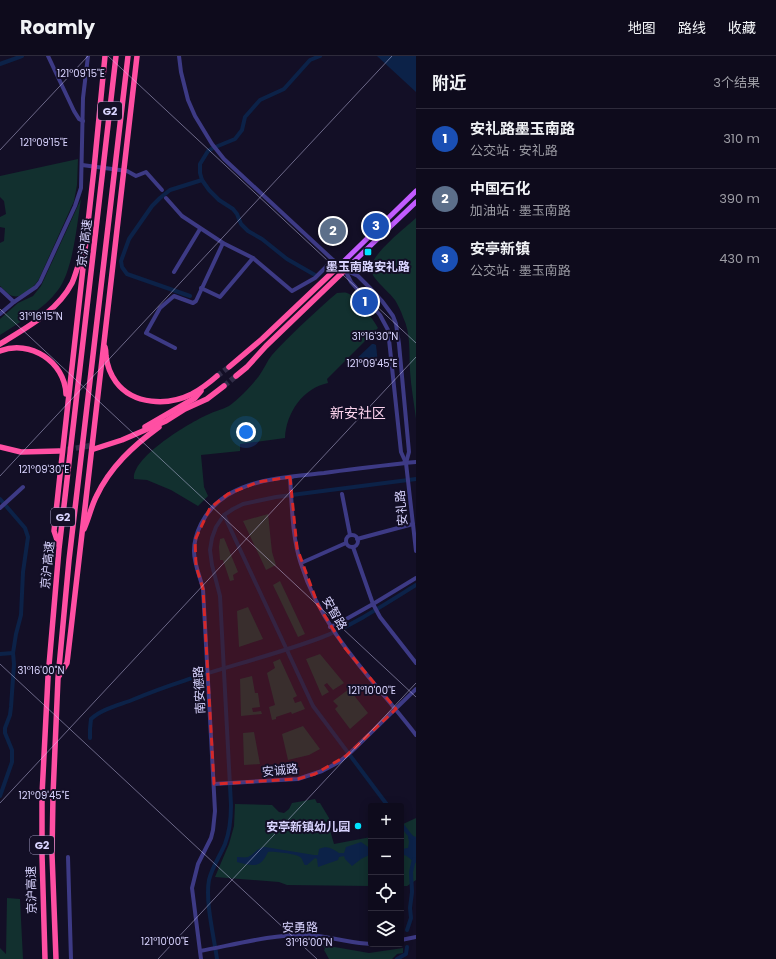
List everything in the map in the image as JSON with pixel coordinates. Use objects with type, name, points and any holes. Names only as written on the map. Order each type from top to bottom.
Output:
[{"type":"highway","points":[[60,549],[54,531],[105,56]]},
{"type":"highway","name":"京沪高速","points":[[45,959],[42,854],[45,714],[60,549],[116,56]]},
{"type":"highway","points":[[58,678],[67,663],[137,56]]},
{"type":"highway","name":"京沪高速","points":[[56,959],[52,854],[58,678],[78,486],[128,57]]},
{"type":"highway","points":[[0,344],[28,327],[48,312],[66,293],[80,258],[85,251]]},
{"type":"highway","points":[[229,367],[262,339],[340,265]]},
{"type":"highway","points":[[236,376],[247,367],[266,346],[345,270]]},
{"type":"highway","points":[[104,343],[111,373],[116,382],[124,389],[141,399],[161,402],[171,401],[192,394],[207,385]]},
{"type":"highway","points":[[0,351],[12,348],[31,350],[40,353],[52,362],[61,375],[65,386],[66,416]]},
{"type":"highway","points":[[166,421],[122,440],[94,447],[143,428],[195,398],[217,376]]},
{"type":"highway","points":[[81,534],[96,496],[113,469],[134,446],[166,421],[185,409],[207,399],[224,386]]},
{"type":"highway","points":[[0,449],[21,452],[59,453]]},
{"type":"main road","points":[[340,265],[416,191]]},
{"type":"main road","points":[[345,270],[416,202]]},
{"type":"street","points":[[48,56],[74,111],[83,122]]},
{"type":"street","points":[[0,314],[14,302],[36,287],[46,271],[79,196],[82,184],[83,98],[88,56]]},
{"type":"street","points":[[179,56],[181,72],[188,100],[195,116],[216,150],[243,177],[345,270]]},
{"type":"street","points":[[82,165],[127,171],[136,176],[146,172],[162,190]]},
{"type":"street","points":[[166,198],[178,213],[223,243],[253,258],[292,291],[315,278],[333,260]]},
{"type":"street","points":[[174,272],[200,229]]},
{"type":"street","points":[[175,348],[146,333],[160,308],[174,296],[194,303],[223,243]]},
{"type":"street","points":[[201,288],[220,297],[253,258]]},
{"type":"street","name":"安礼路","points":[[345,270],[351,282],[380,315],[388,330],[401,452],[406,463],[408,475],[416,551]]},
{"type":"street","name":"安礼路","points":[[345,270],[358,276],[382,301],[393,316],[396,324],[409,452],[406,463]]},
{"type":"street","points":[[0,289],[14,302]]},
{"type":"street","name":"南安德路","points":[[201,959],[192,888],[198,864],[213,830],[215,811],[203,589],[196,566],[194,550],[198,530],[210,508],[228,494],[258,482],[416,462]]},
{"type":"street","name":"安智路","points":[[290,477],[295,532],[301,563],[315,599],[331,628],[363,672],[396,709],[416,735]]},
{"type":"street","points":[[1,507],[23,487]]},
{"type":"street","points":[[342,494],[350,536]]},
{"type":"street","points":[[350,536],[355,536],[357,539],[413,524]]},
{"type":"street","points":[[301,563],[346,543],[346,540],[350,536]]},
{"type":"street","points":[[352,548],[357,544],[357,539]]},
{"type":"street","points":[[346,543],[347,546],[352,548],[373,606],[416,663]]},
{"type":"street","points":[[331,628],[373,606],[416,578]]},
{"type":"street","points":[[396,709],[416,689]]},
{"type":"street","name":"安诚路","points":[[214,784],[298,779],[322,771],[351,752],[396,709]]},
{"type":"street","points":[[68,857],[72,959]]},
{"type":"street","name":"安勇路","points":[[200,951],[299,935],[328,937],[368,943]]},
{"type":"street","points":[[404,939],[416,937]]},
{"type":"highlighted area","points":[[290,477],[297,548],[318,605],[345,648],[396,709],[346,756],[315,774],[298,779],[214,784],[203,589],[196,566],[195,540],[210,508],[228,494],[258,482]]},
{"type":"green space","points":[[78,159],[77,185],[74,201],[39,279],[35,285],[24,294],[20,296],[11,295],[0,286],[0,243],[4,241],[5,228],[0,227],[0,217],[6,214],[4,201],[0,197],[0,176]]},
{"type":"green space","points":[[81,199],[74,247],[63,282],[45,304],[0,335],[0,319],[18,303],[33,296],[41,286]]},
{"type":"green space","points":[[416,218],[416,419],[410,377],[409,343],[406,323],[395,300],[373,275],[371,267],[373,261],[383,248]]},
{"type":"green space","points":[[337,293],[347,293],[351,295],[369,314],[378,328],[327,379],[328,383],[311,390],[298,403],[292,411],[286,429],[285,438],[240,444],[240,451],[201,455],[204,487],[208,496],[198,506],[171,490],[147,480],[134,479],[136,470],[151,451],[188,425],[224,409],[237,399],[259,376],[270,357],[293,333]]},
{"type":"green space","points":[[268,514],[272,552],[276,565],[266,570],[243,521]]},
{"type":"green space","points":[[224,538],[238,572],[233,575],[234,580],[230,581],[223,560],[220,560],[220,539]]},
{"type":"green space","points":[[280,581],[305,634],[298,637],[273,585]]},
{"type":"green space","points":[[248,607],[263,639],[239,647],[237,611]]},
{"type":"green space","points":[[320,654],[344,683],[333,690],[327,683],[324,685],[329,692],[322,696],[306,659]]},
{"type":"green space","points":[[280,659],[297,696],[293,698],[295,703],[301,701],[305,709],[292,714],[291,712],[276,717],[276,719],[272,720],[269,707],[275,705],[267,673],[275,668],[273,662]]},
{"type":"green space","points":[[252,676],[255,693],[258,693],[260,707],[252,708],[253,712],[261,711],[262,714],[241,716],[240,679]]},
{"type":"green space","points":[[349,689],[368,713],[350,729],[335,709],[338,706],[333,701]]},
{"type":"green space","points":[[303,726],[320,749],[309,755],[288,760],[282,734]]},
{"type":"green space","points":[[254,732],[260,764],[244,765],[243,733]]},
{"type":"green space","points":[[315,799],[317,803],[320,803],[329,818],[330,830],[334,844],[368,838],[368,886],[287,885],[279,882],[215,877],[229,844],[234,826],[235,804],[272,805],[279,812],[284,813],[289,809],[292,803]]},
{"type":"green space","points":[[416,818],[416,880],[407,886],[404,886],[404,824]]},
{"type":"green space","points":[[7,898],[20,899],[23,959],[0,959],[0,948],[6,954]]},
{"type":"green space","points":[[323,945],[369,953],[403,948],[403,953],[397,954],[392,959],[329,959]]},
{"type":"water","points":[[377,56],[416,56],[416,92]]},
{"type":"water","points":[[372,344],[376,345],[378,363],[353,366],[352,363]]},
{"type":"water","points":[[411,835],[416,837],[416,863],[404,855],[404,849],[408,848],[408,837]]},
{"type":"water","points":[[361,842],[368,847],[368,856],[352,866],[344,856],[339,857],[338,860],[318,867],[317,859],[315,858],[305,865],[302,859],[298,856],[274,852],[268,852],[262,861],[256,865],[248,865],[237,862],[237,857],[248,857],[259,849],[265,847],[318,855],[319,849],[325,847],[339,853],[344,853],[346,847]]},
{"type":"waterway","points":[[0,64],[22,56]]},
{"type":"waterway","points":[[315,275],[287,259],[262,239],[248,231],[241,224],[233,209],[219,200],[209,190],[202,180],[200,164],[208,151],[235,139],[242,130],[245,117],[260,100],[284,89],[310,60],[320,56]]},
{"type":"waterway","points":[[190,296],[127,274],[122,267],[121,261],[129,239],[152,206],[170,190],[202,180]]},
{"type":"waterway","points":[[217,959],[210,919],[208,889],[210,875],[225,844],[228,834],[231,805],[220,596],[212,565],[210,550],[216,527],[224,515],[243,504],[276,497],[416,479]]},
{"type":"waterway","points":[[0,499],[25,528],[28,537],[23,572],[21,615],[13,653],[14,664],[11,707],[10,715],[5,728],[5,733],[12,750],[12,762],[0,796]]},
{"type":"waterway","points":[[224,515],[313,706],[386,803]]},
{"type":"waterway","points":[[90,738],[91,719],[105,710],[178,683],[320,638],[357,621],[416,585]]},
{"type":"waterway","points":[[0,654],[13,653]]},
{"type":"waterway","points":[[404,828],[412,838]]},
{"type":"waterway","points":[[407,930],[411,918],[411,872],[414,859]]},
{"type":"waterway","points":[[397,959],[406,954],[407,947]]},
{"type":"tunnel","points":[[217,376],[229,367]]},
{"type":"tunnel","points":[[224,386],[236,376]]},
{"type":"tunnel","points":[[59,451],[94,445]]},
{"type":"place","name":"安亭新镇","points":[[376,226]]},
{"type":"place","name":"中国石化","points":[[333,231]]},
{"type":"place","name":"墨玉南路安礼路","points":[[368,252]]},
{"type":"place","name":"安礼路墨玉南路","points":[[365,302]]},
{"type":"place","name":"安亭新镇幼儿园","points":[[358,826]]},
{"type":"district","name":"新安社区","points":[[358,413]]}]
